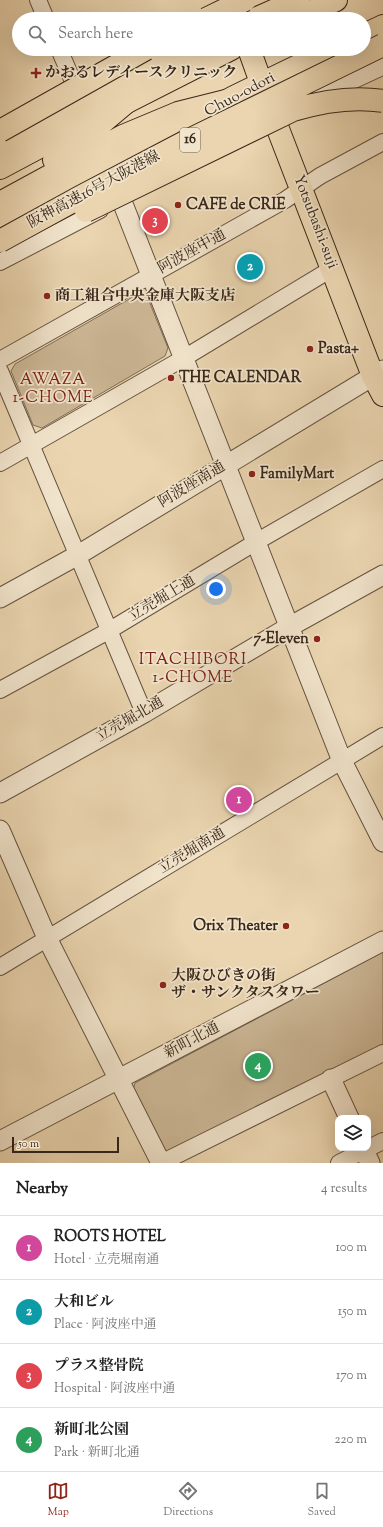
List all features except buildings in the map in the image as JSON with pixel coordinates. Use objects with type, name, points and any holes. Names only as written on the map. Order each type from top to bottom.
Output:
[{"type":"main road","points":[[271,12],[298,0]]},
{"type":"main road","points":[[310,12],[336,0]]},
{"type":"main road","points":[[220,12],[235,4]]},
{"type":"main road","points":[[0,131],[134,56]]},
{"type":"main road","points":[[0,146],[178,56]]},
{"type":"main road","points":[[0,168],[217,56]]},
{"type":"main road","name":"Yotsubashi-suji","points":[[251,56],[273,116],[333,268],[378,373],[383,395]]},
{"type":"main road","name":"Chuo-odori","points":[[0,225],[226,101],[318,56]]},
{"type":"main road","name":"阪神高速16号大阪港線","points":[[0,241],[178,146],[335,56]]},
{"type":"main road","name":"16","points":[[0,251],[293,110],[313,104],[341,99],[363,98],[383,101]]},
{"type":"main road","points":[[0,203],[70,158],[130,100]]},
{"type":"main road","points":[[0,189],[178,113],[226,101]]},
{"type":"street","points":[[38,0],[43,12]]},
{"type":"street","points":[[63,56],[78,93]]},
{"type":"street","points":[[0,135],[146,56]]},
{"type":"street","points":[[0,262],[122,199],[273,116],[383,65]]},
{"type":"street","name":"阿波座中通","points":[[0,360],[285,200],[320,176],[383,142]]},
{"type":"street","points":[[108,166],[342,761],[382,836]]},
{"type":"street","points":[[0,463],[184,358],[333,268]]},
{"type":"street","points":[[0,371],[144,713]]},
{"type":"street","name":"阿波座南通","points":[[0,598],[78,555],[378,373]]},
{"type":"street","name":"立売堀上通","points":[[0,690],[110,630],[256,542],[383,469]]},
{"type":"street","name":"立売堀北通","points":[[0,793],[144,713],[289,627],[383,575]]},
{"type":"street","name":"立売堀南通","points":[[0,967],[383,736]]},
{"type":"street","points":[[0,830],[48,938],[161,1163],[383,1053]]},
{"type":"street","name":"新町北通","points":[[0,1141],[383,942]]},
{"type":"street","points":[[331,1079],[348,1115]]},
{"type":"street","points":[[339,1163],[366,1154],[383,1141]]},
{"type":"shaded area","points":[[138,294],[147,296],[168,348],[165,356],[42,428],[33,425],[11,371],[15,364]]},
{"type":"shaded area","points":[[383,952],[383,1048],[171,1153],[161,1151],[133,1090],[135,1083]]},
{"type":"place","name":"かおるレデイースクリニック","points":[[36,73]]},
{"type":"place","name":"CAFE de CRIE","points":[[178,205]]},
{"type":"place","name":"プラス整骨院","points":[[155,221]]},
{"type":"place","name":"大和ビル","points":[[250,267]]},
{"type":"place","name":"商工組合中央金庫大阪支店","points":[[47,296]]},
{"type":"place","name":"Pasta+","points":[[310,349]]},
{"type":"place","name":"THE CALENDAR","points":[[171,378]]},
{"type":"place","name":"FamilyMart","points":[[252,474]]},
{"type":"place","name":"7-Eleven","points":[[317,639]]},
{"type":"place","name":"ROOTS HOTEL","points":[[239,800]]},
{"type":"place","name":"Orix Theater","points":[[286,926]]},
{"type":"place","name":"大阪ひびきの街 ザ・サンクタスタワー","points":[[163,985]]},
{"type":"place","name":"新町北公園","points":[[258,1066]]},
{"type":"district","name":"AWAZA 1-CHOME","points":[[53,389]]},
{"type":"district","name":"ITACHIBORI 1-CHOME","points":[[193,669]]}]
